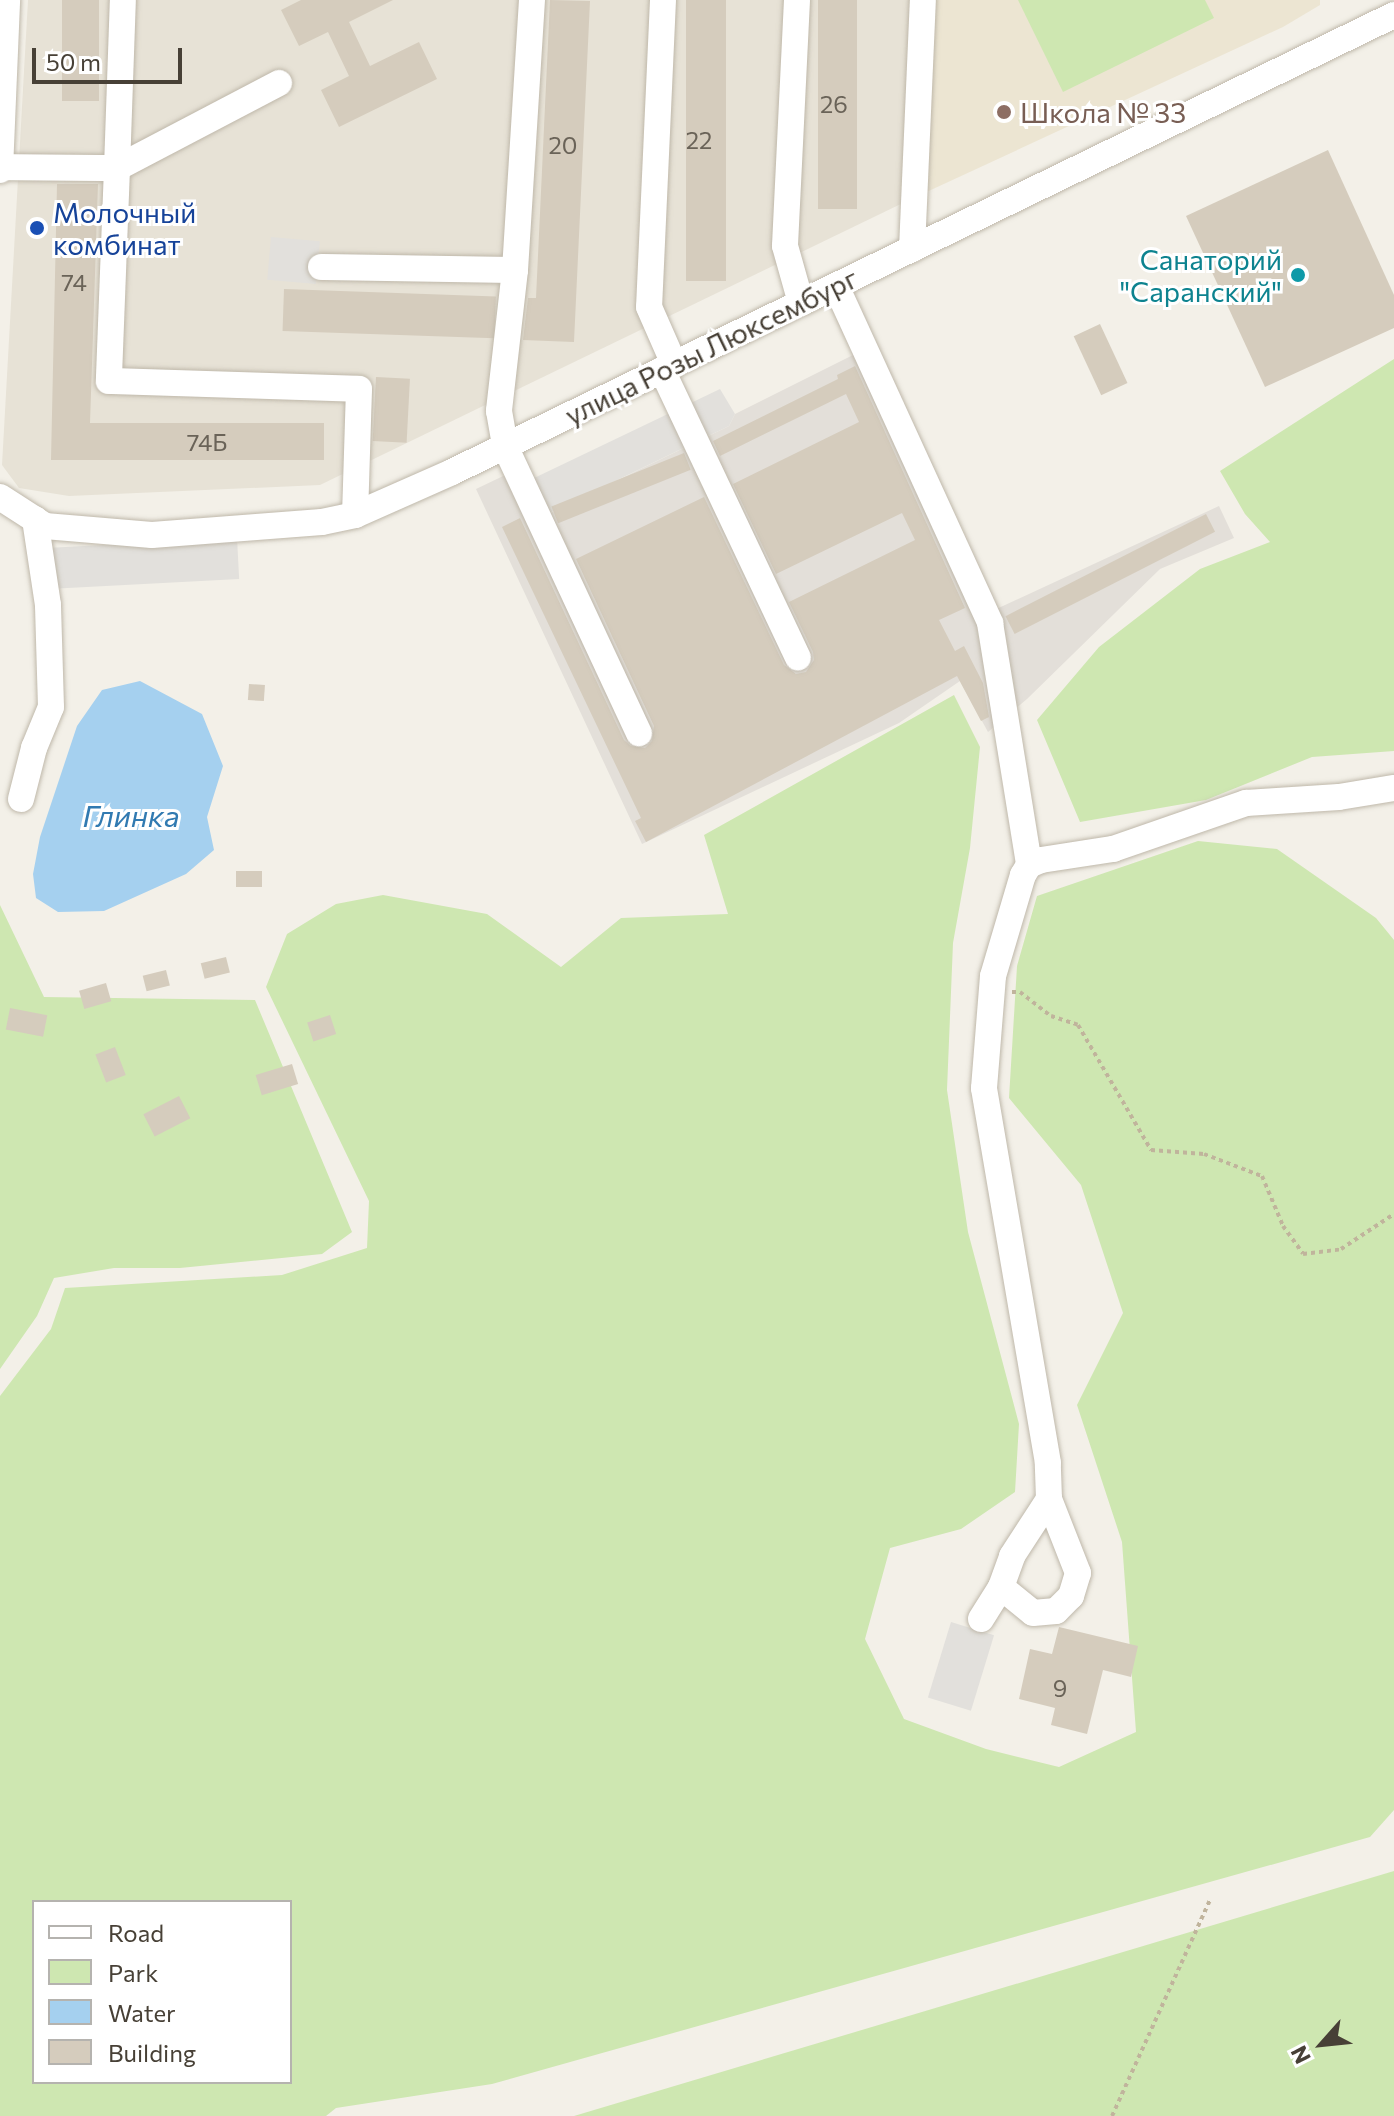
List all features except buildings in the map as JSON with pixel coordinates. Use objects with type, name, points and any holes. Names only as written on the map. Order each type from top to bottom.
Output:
[{"type":"street","points":[[7,0],[0,169],[117,168],[279,83]]},
{"type":"street","points":[[123,0],[109,381],[359,389],[355,515]]},
{"type":"street","points":[[532,0],[515,270],[499,411],[505,446],[639,733]]},
{"type":"street","points":[[663,0],[649,307],[668,367],[798,658]]},
{"type":"street","points":[[797,0],[785,246],[801,303]]},
{"type":"street","points":[[912,249],[923,0]]},
{"type":"street","name":"улица Розы Люксембург","points":[[14,512],[45,526],[152,535],[322,522],[355,515],[912,249],[1386,12]]},
{"type":"street","points":[[321,267],[515,270]]},
{"type":"street","points":[[836,286],[990,623],[1029,865],[991,991],[984,1088],[1046,1447],[1049,1499],[1078,1573],[1071,1596],[1056,1611],[1033,1613],[1001,1587]]},
{"type":"street","points":[[14,512],[48,605],[51,707],[34,748],[21,799]]},
{"type":"street","points":[[1029,865],[1113,849],[1246,803],[1339,797],[1394,788]]},
{"type":"street","points":[[981,1619],[1001,1587],[1012,1556],[1049,1499]]},
{"type":"path","points":[[991,991],[1020,992],[1051,1016],[1078,1025],[1151,1150],[1204,1154],[1262,1176],[1283,1226],[1303,1254],[1341,1249],[1394,1214]]},
{"type":"path","points":[[1112,2116],[1210,1900]]},
{"type":"shaded area","points":[[28,0],[913,0],[907,201],[320,485],[69,496],[19,488],[2,465]]},
{"type":"shaded area","name":"Школа № 33","points":[[913,0],[1320,0],[1320,5],[1283,27],[907,201]]},
{"type":"shaded area","points":[[271,237],[320,241],[316,284],[267,280]]},
{"type":"shaded area","points":[[859,352],[990,612],[1219,506],[1234,538],[1160,569],[1027,699],[988,732],[960,681],[899,723],[642,844],[476,489],[524,466],[548,514],[729,426],[735,414]]},
{"type":"shaded area","points":[[720,389],[735,414],[729,426],[547,514],[530,480]]},
{"type":"shaded area","points":[[237,538],[239,579],[53,589],[51,548]]},
{"type":"shaded area","points":[[951,1622],[994,1635],[971,1711],[928,1698]]},
{"type":"green space","points":[[1018,0],[1205,0],[1214,18],[1063,92]]},
{"type":"green space","points":[[1394,359],[1394,751],[1312,757],[1206,800],[1080,822],[1037,720],[1099,647],[1200,569],[1270,542],[1245,514],[1220,471]]},
{"type":"green space","points":[[954,695],[980,747],[970,848],[953,943],[947,1090],[968,1232],[1019,1424],[1015,1492],[961,1529],[890,1548],[865,1639],[904,1719],[986,1749],[1059,1767],[1136,1732],[1122,1542],[1077,1405],[1123,1313],[1081,1185],[1009,1098],[1017,966],[1037,896],[1198,841],[1277,849],[1376,918],[1394,940],[1394,1810],[1370,1837],[492,2084],[336,2108],[326,2116],[0,2116],[0,1396],[51,1329],[65,1288],[282,1275],[367,1248],[369,1201],[266,987],[287,934],[336,904],[383,895],[487,914],[561,967],[621,918],[728,914],[704,835]]},
{"type":"green space","points":[[0,905],[44,997],[255,1000],[352,1232],[322,1254],[180,1268],[114,1268],[54,1278],[37,1316],[0,1369]]},
{"type":"green space","points":[[1394,1871],[1394,2116],[574,2116]]},
{"type":"water","name":"Глинка","points":[[140,681],[202,714],[223,766],[207,817],[214,850],[186,874],[104,911],[58,912],[36,898],[33,874],[40,837],[77,726],[102,690]]},
{"type":"place","name":"Школа № 33","points":[[1004,112]]},
{"type":"place","name":"Молочный комбинат","points":[[37,228]]},
{"type":"place","name":"Санаторий \"Саранский\"","points":[[1298,275]]}]
